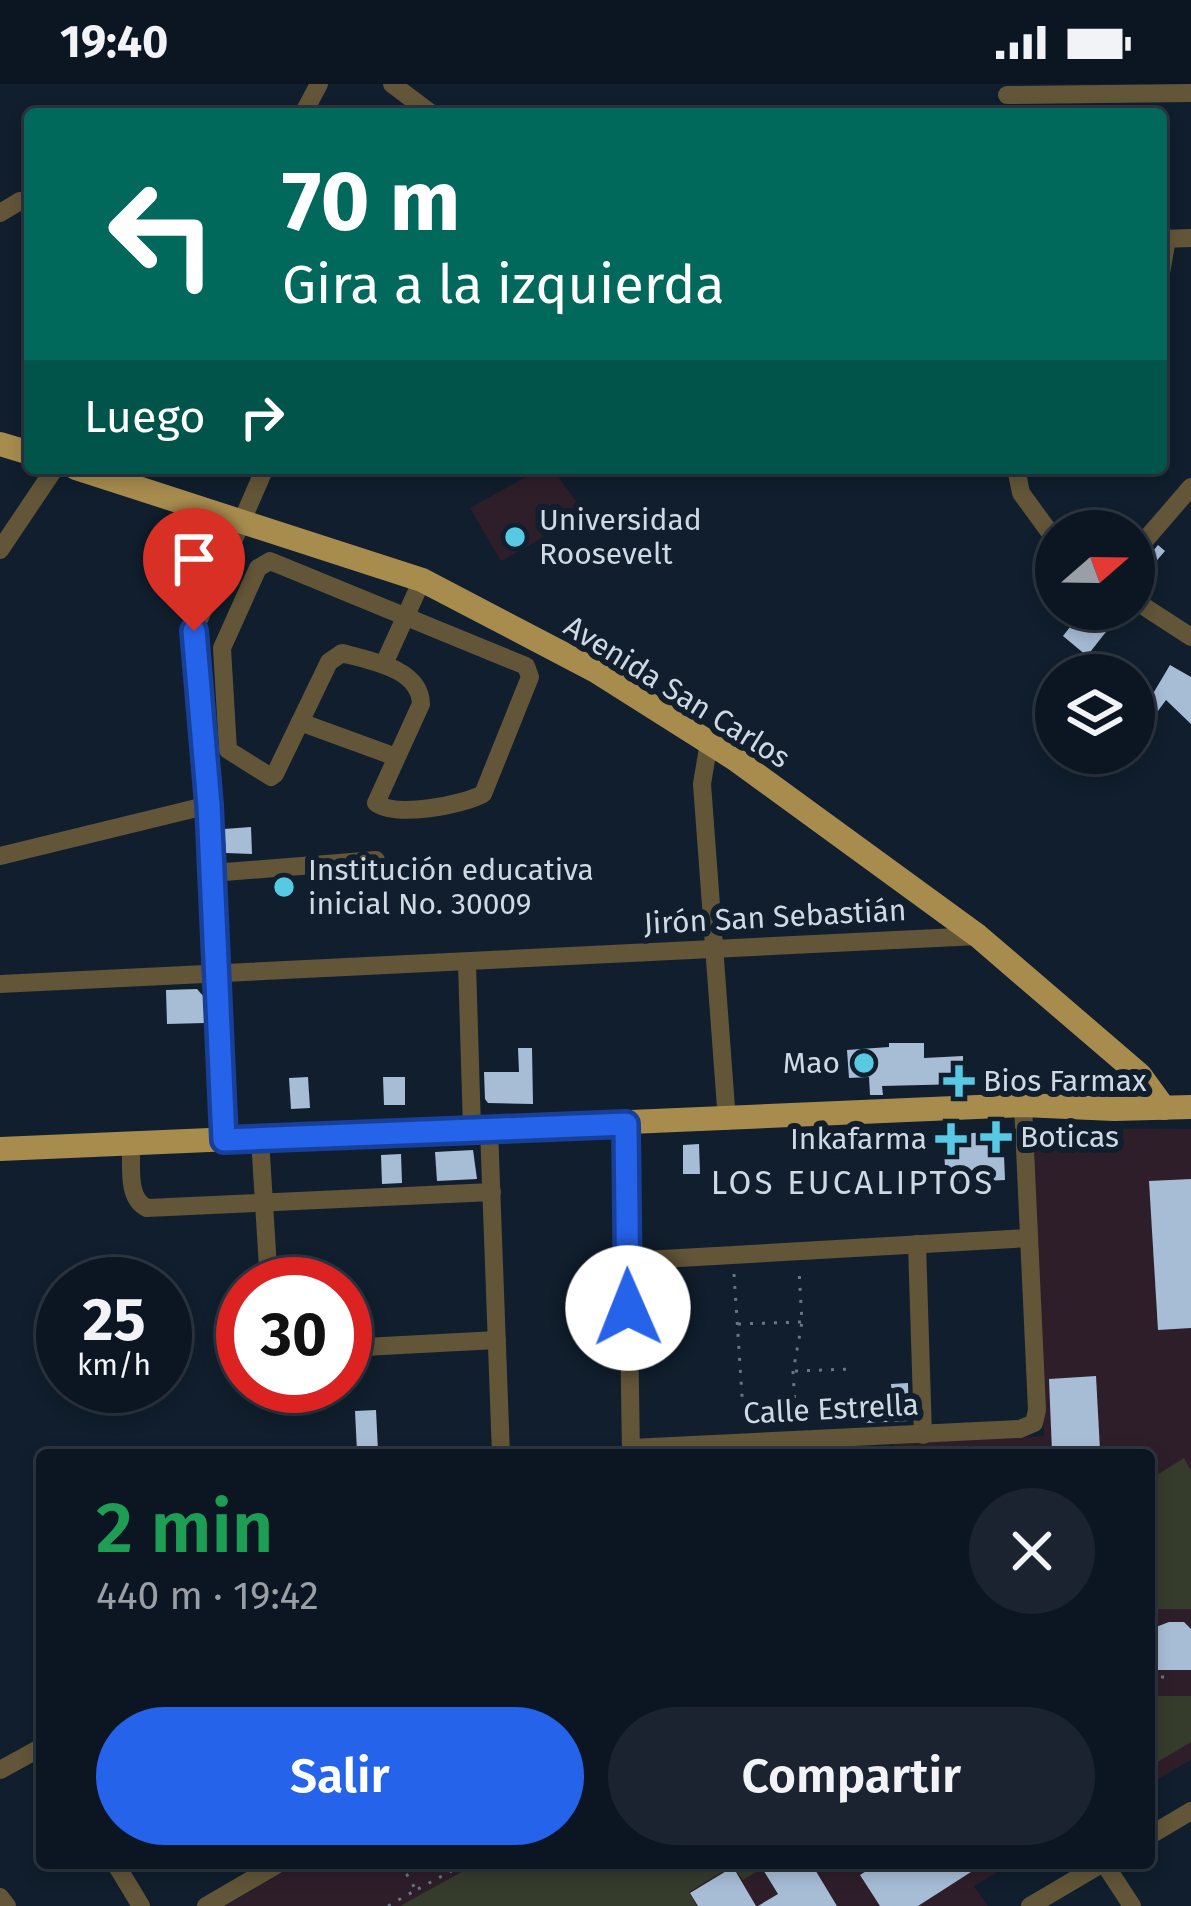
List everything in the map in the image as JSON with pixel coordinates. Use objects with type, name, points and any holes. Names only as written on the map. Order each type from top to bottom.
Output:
[{"type":"main road","name":"Avenida San Carlos","points":[[96,474],[422,580],[596,670],[709,742],[978,936],[1140,1075],[1164,1108]]},
{"type":"main road","points":[[0,1149],[1023,1105],[1191,1107]]},
{"type":"street","points":[[392,84],[424,108]]},
{"type":"street","points":[[1007,98],[1191,93]]},
{"type":"street","points":[[0,550],[51,474]]},
{"type":"street","points":[[224,1140],[209,805],[194,631],[262,474]]},
{"type":"street","points":[[1017,474],[1022,493],[1035,511]]},
{"type":"street","points":[[1155,529],[1191,487]]},
{"type":"street","points":[[270,561],[404,613],[526,667],[530,676],[478,798],[400,812],[382,808],[376,796],[421,704],[421,694],[413,681],[384,664],[342,653],[334,656],[271,777],[225,745],[222,648],[262,562],[270,561]]},
{"type":"street","points":[[384,664],[422,580]]},
{"type":"street","points":[[1155,614],[1191,638]]},
{"type":"street","points":[[300,722],[396,757]]},
{"type":"street","points":[[709,742],[702,784],[728,1120]]},
{"type":"street","points":[[0,856],[209,805]]},
{"type":"street","points":[[212,874],[376,860]]},
{"type":"street","name":"Jirón San Sebastián","points":[[0,984],[978,936]]},
{"type":"street","points":[[467,964],[480,1129],[492,1192],[501,1449]]},
{"type":"street","points":[[626,1261],[1029,1238],[1023,1105]]},
{"type":"street","points":[[626,1124],[631,1449]]},
{"type":"street","points":[[260,1138],[267,1257]]},
{"type":"street","points":[[130,1144],[134,1195],[140,1206],[492,1192]]},
{"type":"street","name":"Calle Estrella","points":[[669,1449],[1020,1429],[1034,1423],[1029,1238]]},
{"type":"street","points":[[916,1244],[923,1435]]},
{"type":"street","points":[[372,1347],[497,1340]]},
{"type":"street","points":[[0,1770],[36,1750]]},
{"type":"street","points":[[1155,1832],[1191,1811]]},
{"type":"street","points":[[119,1869],[141,1906]]},
{"type":"street","points":[[206,1906],[262,1869]]},
{"type":"street","points":[[1035,1905],[1093,1869]]},
{"type":"street","points":[[1107,1869],[1132,1906]]},
{"type":"street","points":[[0,1897],[7,1906]]},
{"type":"path","points":[[797,1440],[793,1372],[802,1322],[798,1251]]},
{"type":"path","points":[[733,1255],[745,1443]]},
{"type":"path","points":[[737,1324],[802,1322]]},
{"type":"path","points":[[793,1372],[851,1370]]},
{"type":"path","points":[[1155,1677],[1166,1677]]},
{"type":"path","points":[[404,1869],[416,1890]]},
{"type":"path","points":[[388,1906],[455,1869]]},
{"type":"shaded area","name":"Universidad Roosevelt","points":[[531,474],[556,474],[585,514],[501,561],[470,508]]},
{"type":"shaded area","points":[[1048,1128],[1191,1129],[1191,1760],[1155,1781],[1155,1449],[894,1449],[894,1444],[1044,1436],[1030,1161]]},
{"type":"shaded area","points":[[289,1869],[1003,1869],[974,1886],[988,1906],[224,1906]]},
{"type":"green space","points":[[1184,1458],[1191,1471],[1191,1609],[1155,1609],[1155,1476]]},
{"type":"green space","points":[[1155,1696],[1191,1696],[1191,1742],[1155,1763]]},
{"type":"green space","points":[[467,1869],[727,1869],[689,1892],[697,1906],[400,1906]]},
{"type":"green space","points":[[734,1869],[761,1869],[743,1880]]},
{"type":"building","points":[[1158,545],[1165,551],[1155,563]]},
{"type":"building","points":[[1068,630],[1107,630],[1089,654],[1063,636]]},
{"type":"building","points":[[1170,665],[1191,677],[1191,724],[1166,700],[1155,715],[1155,690]]},
{"type":"building","points":[[251,827],[252,854],[226,853],[224,829]]},
{"type":"building","points":[[197,989],[204,997],[205,1023],[167,1024],[166,990]]},
{"type":"building","points":[[889,1043],[924,1043],[924,1058],[963,1056],[963,1084],[882,1086],[883,1095],[870,1095],[869,1077],[849,1078],[847,1050],[889,1047]]},
{"type":"building","points":[[518,1048],[532,1048],[533,1104],[488,1103],[484,1072],[519,1072]]},
{"type":"building","points":[[308,1077],[310,1108],[291,1109],[289,1078]]},
{"type":"building","points":[[383,1077],[405,1077],[405,1105],[384,1105]]},
{"type":"building","points":[[1003,1131],[1005,1180],[946,1183],[943,1135]]},
{"type":"building","points":[[699,1144],[700,1174],[683,1174],[683,1145]]},
{"type":"building","points":[[473,1150],[477,1179],[437,1181],[435,1152]]},
{"type":"building","points":[[401,1154],[402,1183],[382,1184],[381,1155]]},
{"type":"building","points":[[1191,1179],[1191,1328],[1158,1330],[1149,1181]]},
{"type":"building","points":[[1096,1376],[1100,1449],[1052,1449],[1049,1379]]},
{"type":"building","points":[[908,1383],[909,1421],[864,1423],[863,1404],[892,1403],[891,1384]]},
{"type":"building","points":[[376,1410],[378,1449],[357,1449],[355,1413]]},
{"type":"building","points":[[1184,1622],[1191,1629],[1191,1670],[1155,1670],[1156,1627]]},
{"type":"building","points":[[734,1869],[756,1906],[698,1906],[690,1893]]},
{"type":"building","points":[[763,1869],[815,1869],[837,1906],[758,1906],[778,1894]]},
{"type":"building","points":[[870,1869],[976,1869],[918,1906],[880,1906],[860,1875]]},
{"type":"place","name":"Universidad Roosevelt","points":[[515,537]]},
{"type":"place","name":"Institución educativa inicial No. 30009","points":[[284,887]]},
{"type":"place","name":"Mao","points":[[864,1063]]},
{"type":"place","name":"Bios Farmax","points":[[959,1081]]},
{"type":"place","name":"Boticas","points":[[996,1137]]},
{"type":"place","name":"Inkafarma","points":[[951,1139]]},
{"type":"district","name":"LOS EUCALIPTOS","points":[[853,1183]]},
{"type":"route","points":[[194,631],[209,805],[224,1140],[626,1124],[628,1308]]}]
